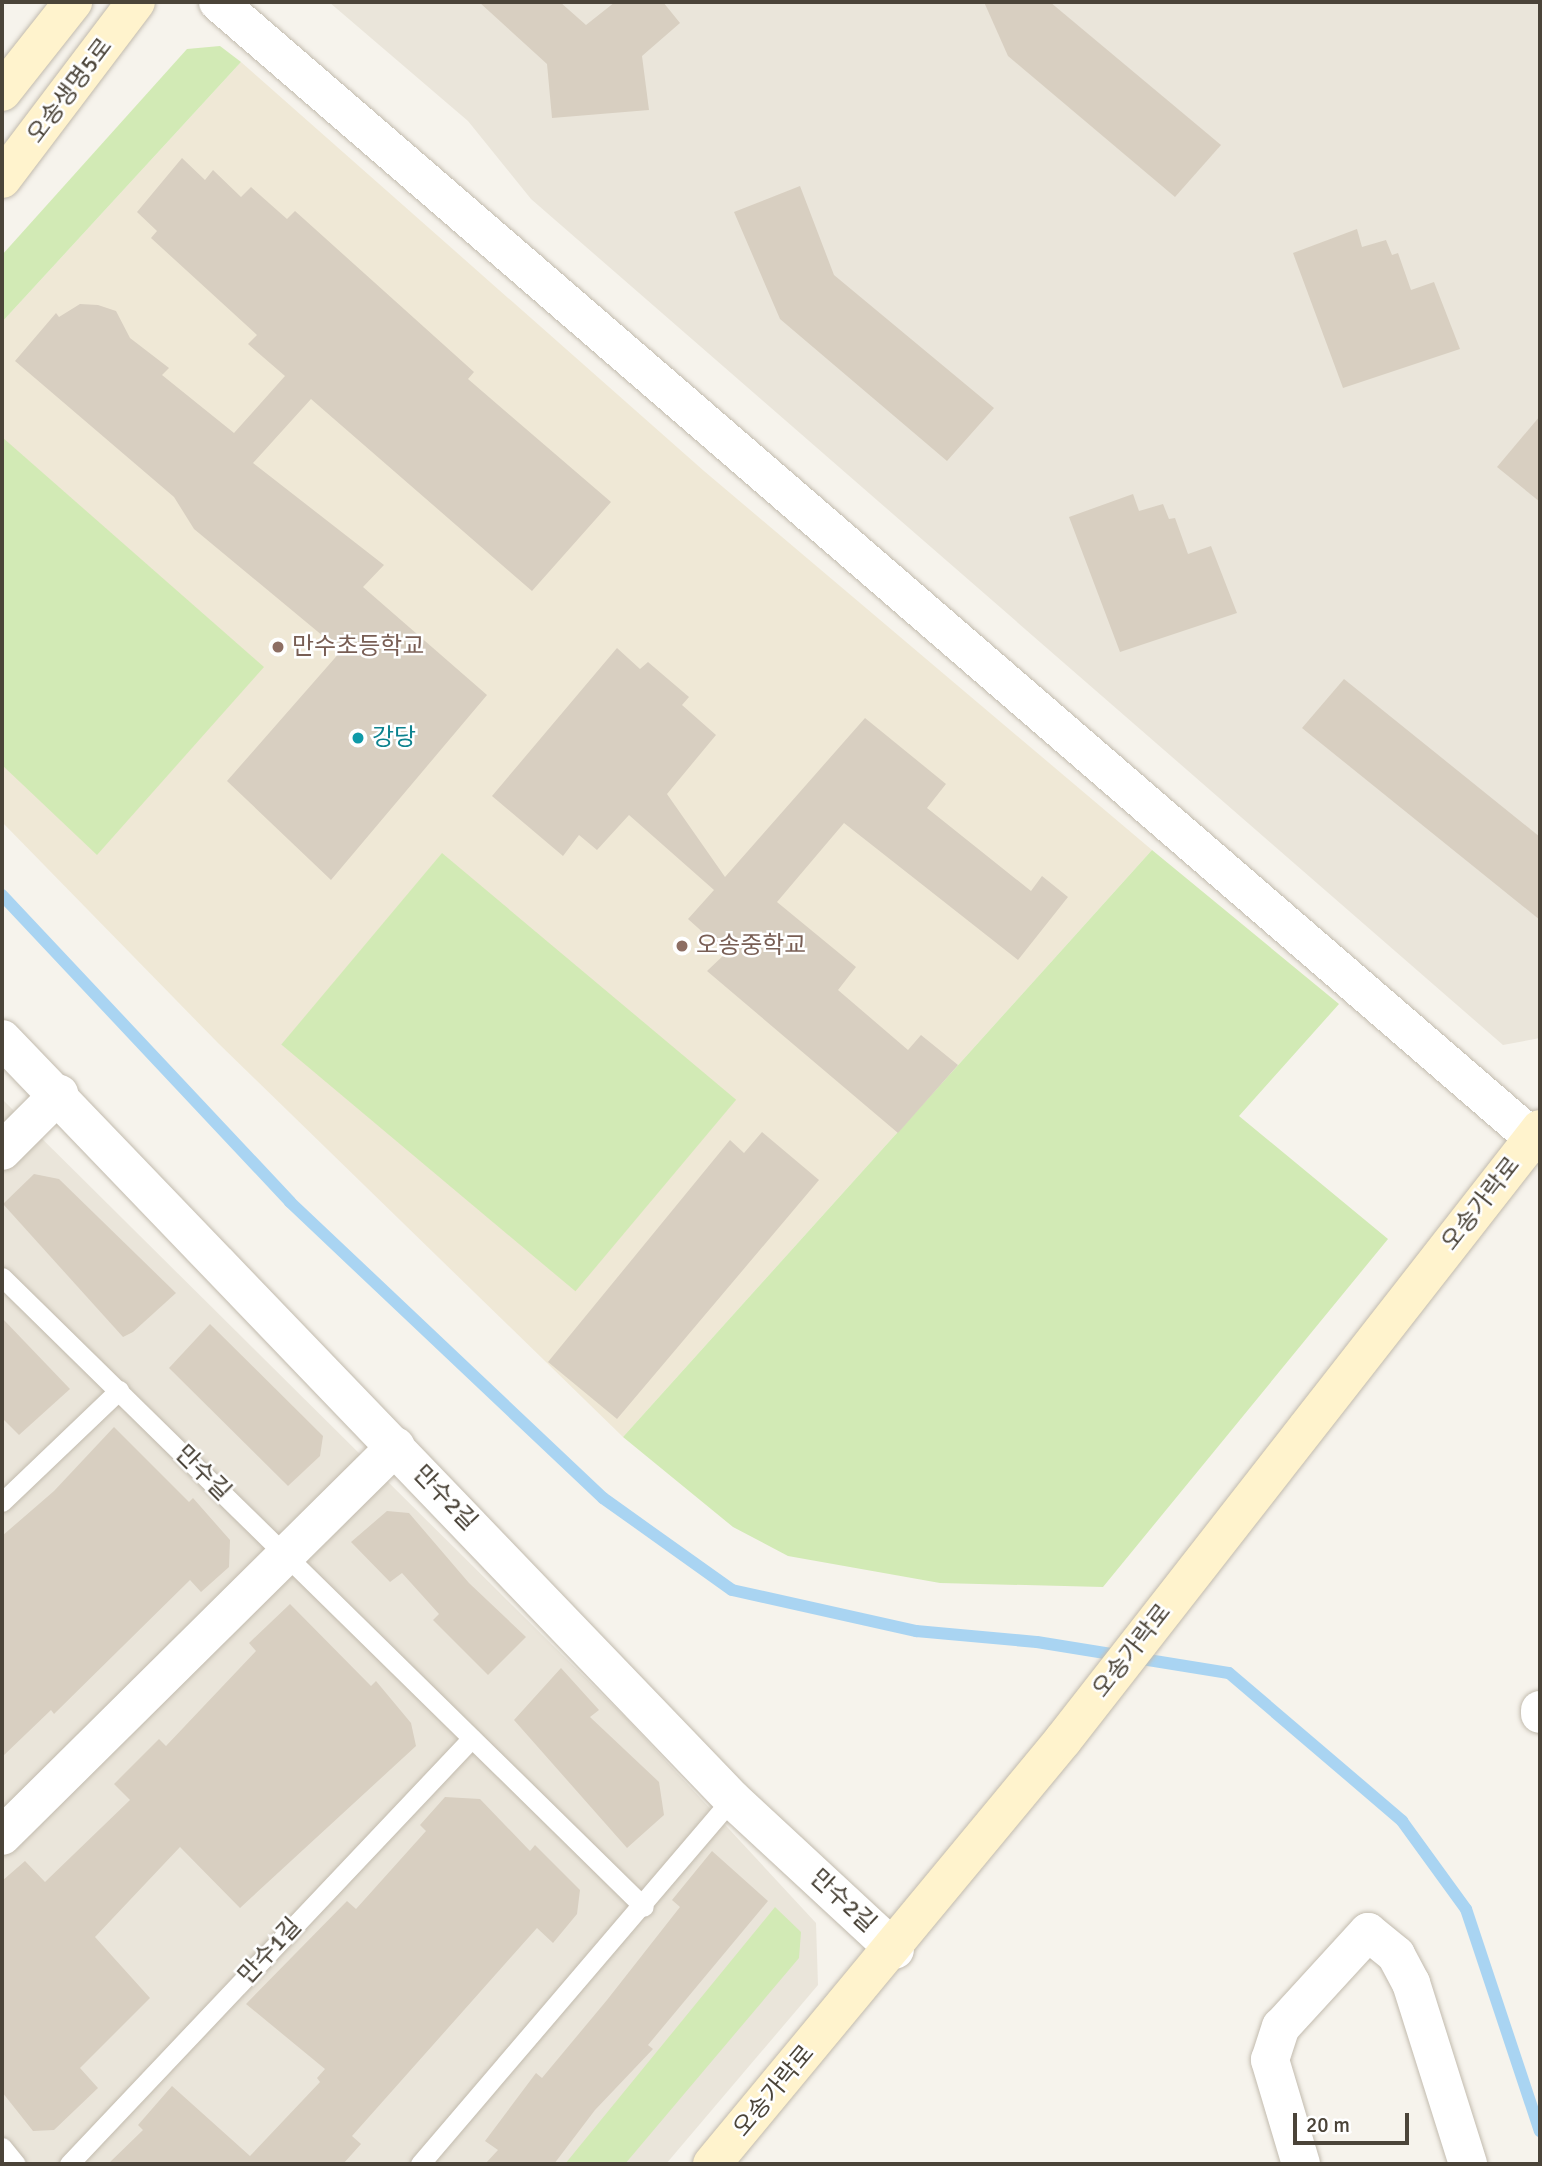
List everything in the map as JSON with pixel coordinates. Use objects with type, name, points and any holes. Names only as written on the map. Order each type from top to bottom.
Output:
[{"type":"street","points":[[2,92],[73,2]]},
{"type":"street","name":"오송생명5로","points":[[2,179],[136,2]]},
{"type":"street","points":[[218,2],[1538,1137]]},
{"type":"street","name":"만수2길","points":[[2,1039],[58,1094],[732,1799],[895,1950]]},
{"type":"street","points":[[2,1151],[58,1094]]},
{"type":"street","name":"오송가락로","points":[[712,2164],[732,2148],[895,1950],[1538,1137]]},
{"type":"street","points":[[2,1836],[396,1446]]},
{"type":"street","points":[[1301,2164],[1270,2060],[1281,2027],[1368,1932],[1396,1955],[1411,1983],[1468,2164]]},
{"type":"lane","name":"만수길","points":[[2,1277],[286,1555]]},
{"type":"lane","points":[[2,1502],[119,1390]]},
{"type":"lane","points":[[286,1555],[644,1907]]},
{"type":"lane","name":"만수1길","points":[[69,2164],[472,1738]]},
{"type":"lane","points":[[421,2164],[644,1907],[732,1799]]},
{"type":"lane","points":[[2,2147],[16,2164]]},
{"type":"shaded area","points":[[329,2],[1540,2],[1540,1038],[1503,1045],[531,199],[468,121]]},
{"type":"shaded area","points":[[241,62],[704,471],[1152,850],[623,1437],[218,1043],[2,822],[2,322]]},
{"type":"shaded area","points":[[2,1099],[627,1719],[816,1923],[818,1985],[666,2164],[2,2164]]},
{"type":"green space","points":[[220,46],[241,62],[2,322],[2,255],[187,49]]},
{"type":"green space","points":[[2,437],[264,667],[97,855],[2,765]]},
{"type":"green space","points":[[1152,850],[1339,1004],[1239,1116],[1388,1239],[1103,1587],[940,1583],[788,1556],[733,1527],[623,1437]]},
{"type":"green space","points":[[442,853],[736,1100],[575,1291],[281,1045]]},
{"type":"green space","points":[[775,1907],[801,1932],[799,1958],[625,2164],[565,2164]]},
{"type":"building","points":[[479,2],[560,2],[586,25],[615,2],[663,2],[680,23],[642,56],[649,110],[552,118],[547,64]]},
{"type":"building","points":[[984,2],[1050,2],[1221,145],[1175,197],[1008,56]]},
{"type":"building","points":[[182,158],[205,180],[213,170],[241,197],[251,187],[287,219],[295,211],[474,372],[468,379],[611,502],[532,591],[311,399],[253,463],[384,565],[363,587],[487,695],[331,880],[227,781],[341,651],[194,529],[174,497],[15,361],[56,313],[59,317],[80,304],[98,305],[116,311],[130,338],[169,368],[162,375],[234,433],[285,376],[248,344],[257,335],[151,238],[157,231],[137,212]]},
{"type":"building","points":[[800,186],[834,275],[994,408],[947,461],[780,319],[734,212]]},
{"type":"building","points":[[1357,229],[1362,247],[1386,240],[1392,255],[1398,253],[1411,290],[1434,282],[1460,349],[1343,388],[1293,253]]},
{"type":"building","points":[[1540,416],[1540,502],[1497,467]]},
{"type":"building","points":[[1133,494],[1139,511],[1163,504],[1169,519],[1175,518],[1188,554],[1211,546],[1237,613],[1120,652],[1069,517]]},
{"type":"building","points":[[617,648],[640,669],[648,662],[689,697],[682,705],[716,735],[667,794],[725,877],[865,718],[946,784],[927,808],[1031,891],[1042,876],[1068,897],[1018,960],[844,823],[777,902],[856,967],[838,990],[908,1050],[921,1035],[958,1065],[898,1133],[707,971],[726,953],[688,919],[714,890],[629,815],[597,850],[579,835],[563,856],[492,796]]},
{"type":"building","points":[[1344,679],[1540,837],[1540,920],[1302,728]]},
{"type":"building","points":[[762,1132],[819,1180],[617,1419],[548,1362],[730,1140],[744,1153]]},
{"type":"building","points":[[34,1174],[59,1179],[176,1293],[133,1332],[123,1337],[3,1204]]},
{"type":"building","points":[[2,1318],[70,1389],[19,1435],[2,1418]]},
{"type":"building","points":[[210,1324],[323,1436],[320,1456],[288,1486],[169,1368]]},
{"type":"building","points":[[114,1427],[189,1502],[193,1498],[230,1540],[229,1567],[201,1592],[190,1580],[54,1714],[51,1710],[2,1757],[2,1536],[54,1491]]},
{"type":"building","points":[[387,1511],[409,1513],[469,1583],[526,1637],[488,1675],[433,1620],[439,1614],[402,1573],[390,1582],[351,1542]]},
{"type":"building","points":[[290,1604],[371,1686],[376,1681],[411,1723],[416,1746],[240,1908],[180,1847],[95,1937],[150,1998],[80,2068],[98,2088],[54,2130],[33,2131],[2,2092],[2,1881],[25,1861],[45,1882],[130,1800],[114,1784],[159,1739],[166,1746],[256,1651],[249,1643]]},
{"type":"building","points":[[561,1668],[599,1710],[590,1717],[659,1782],[664,1815],[627,1848],[514,1720]]},
{"type":"building","points":[[445,1797],[480,1799],[530,1851],[535,1845],[580,1890],[577,1914],[553,1943],[537,1928],[352,2136],[361,2144],[343,2164],[108,2164],[143,2130],[138,2125],[172,2086],[250,2156],[320,2082],[317,2078],[325,2069],[246,2004],[347,1901],[356,1909],[426,1831],[420,1825]]},
{"type":"building","points":[[712,1851],[768,1901],[648,2045],[653,2049],[595,2110],[554,2164],[485,2164],[498,2150],[485,2141],[536,2073],[542,2078],[680,1907],[672,1900]]},
{"type":"waterway","points":[[2,895],[290,1202],[603,1498],[732,1590],[916,1631],[1037,1642],[1229,1673],[1402,1821],[1466,1909],[1540,2131]]},
{"type":"place","name":"만수초등학교","points":[[278,647]]},
{"type":"place","name":"강당","points":[[358,738]]},
{"type":"place","name":"오송중학교","points":[[682,946]]}]
